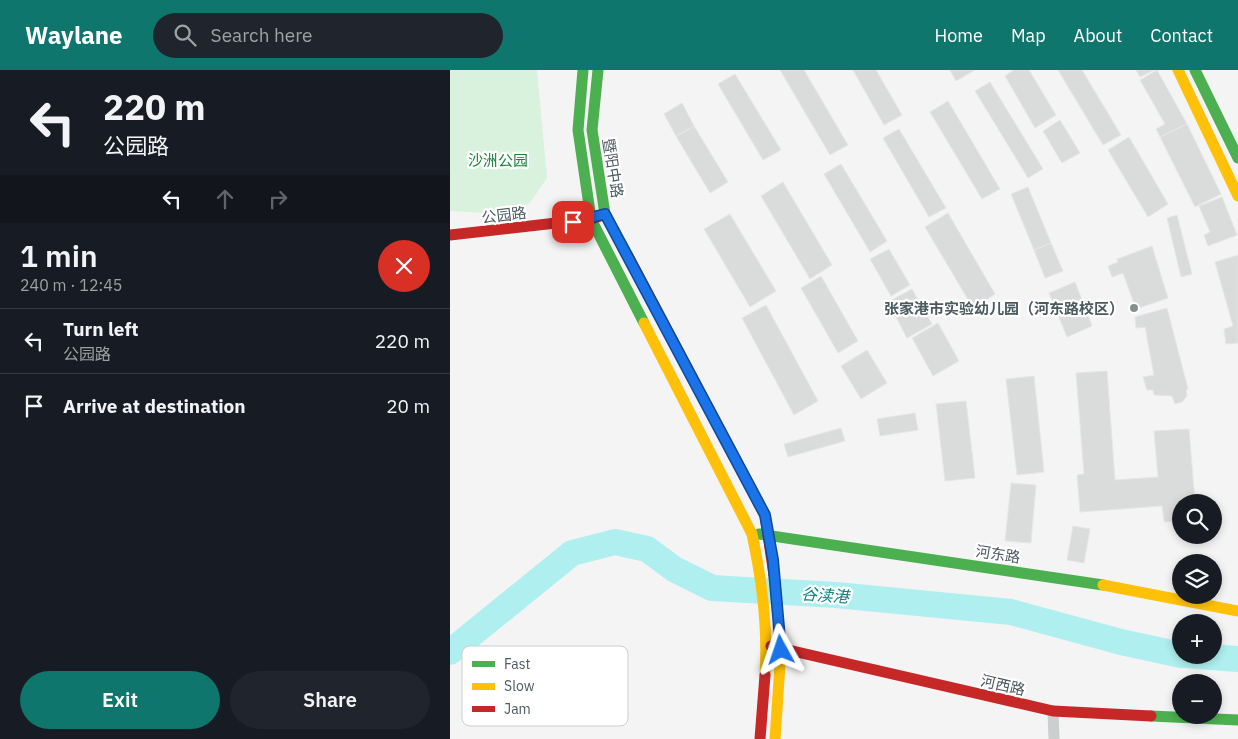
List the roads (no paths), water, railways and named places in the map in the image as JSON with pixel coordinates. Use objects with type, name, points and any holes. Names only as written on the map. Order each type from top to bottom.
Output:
[{"type":"main road","name":"暨阳中路","points":[[583,70],[578,130],[591,219],[752,534],[767,645],[760,739]]},
{"type":"main road","name":"暨阳中路","points":[[598,70],[592,130],[605,214],[765,515],[773,560],[781,650],[775,739]]},
{"type":"main road","points":[[1178,70],[1238,196]]},
{"type":"main road","points":[[1195,70],[1238,158]]},
{"type":"main road","name":"公园路","points":[[450,235],[591,219],[605,214]]},
{"type":"main road","name":"河东路","points":[[752,534],[768,534],[1107,586],[1238,611]]},
{"type":"main road","name":"河西路","points":[[767,645],[781,650],[1053,711],[1238,720]]},
{"type":"street","points":[[1053,711],[1054,739]]},
{"type":"waterway","name":"谷渎港","points":[[450,652],[572,553],[615,542],[647,549],[674,569],[712,588],[836,595],[1011,612],[1121,642],[1172,653]]},
{"type":"waterway","name":"谷渎港","points":[[1222,658],[1238,659]]},
{"type":"place","name":"张家港市实验幼儿园（河东路校区）","points":[[1134,308]]},
{"type":"park label","name":"沙洲公园","points":[[498,160]]}]
